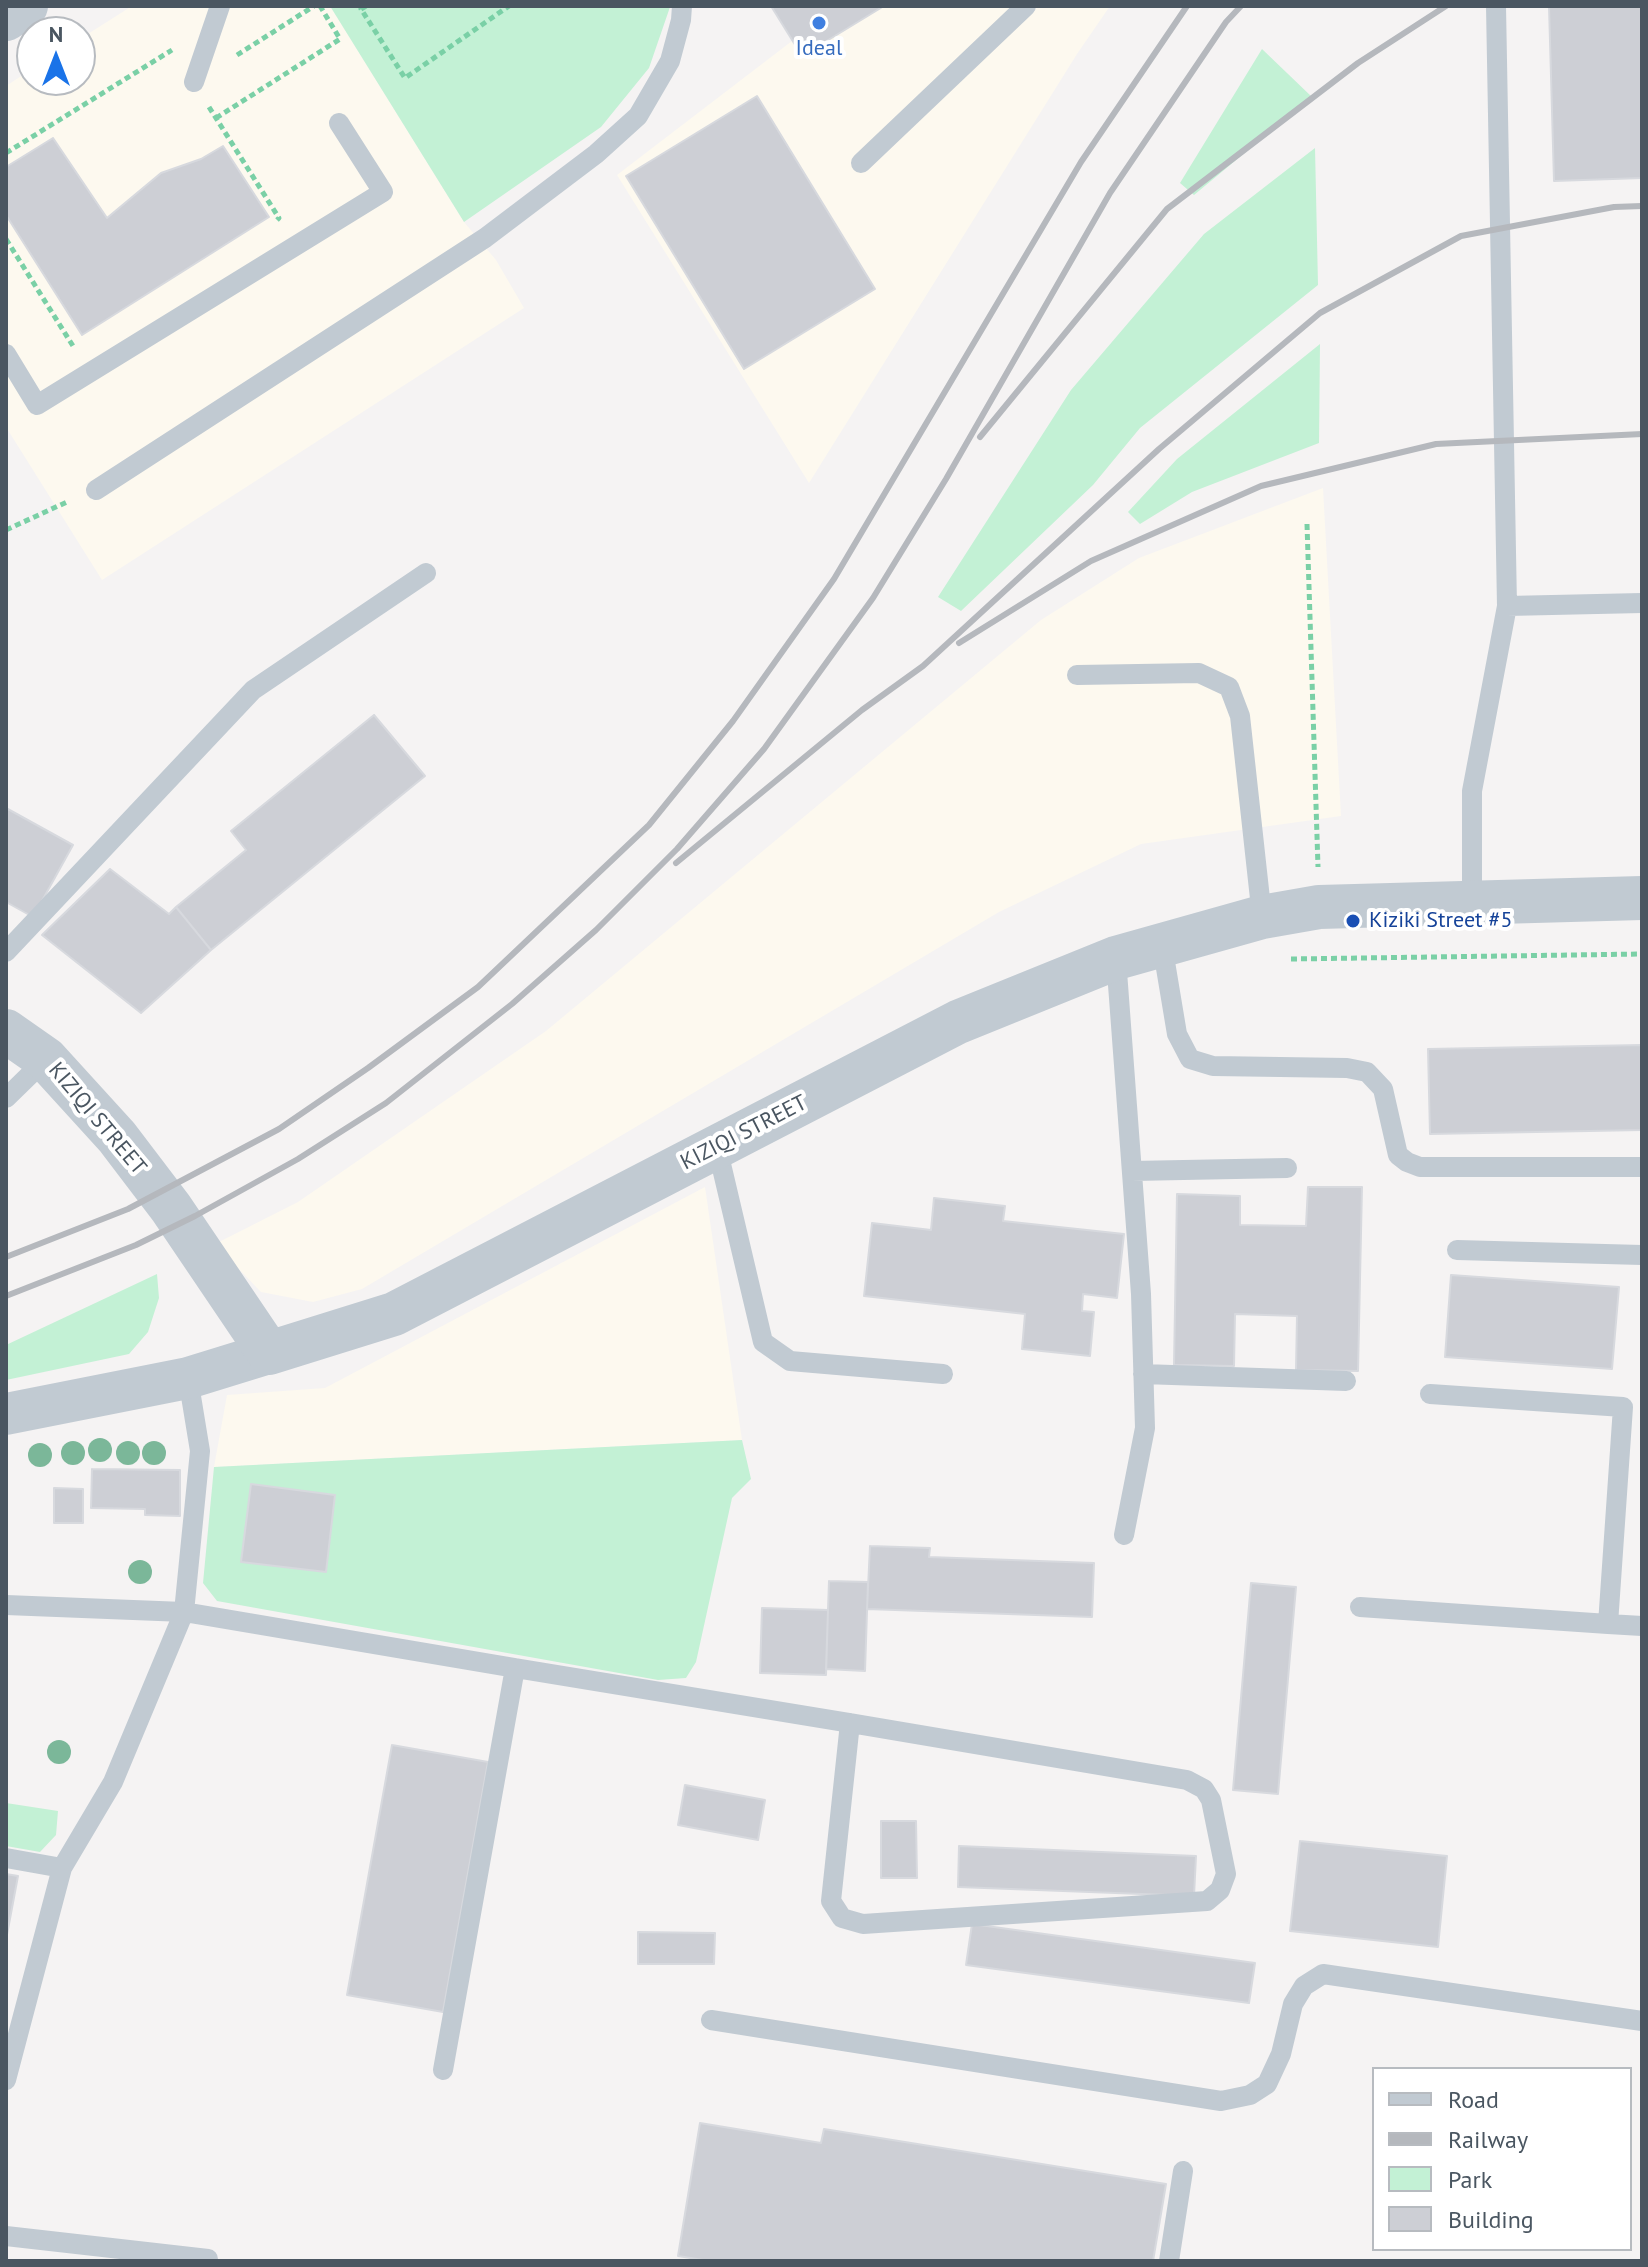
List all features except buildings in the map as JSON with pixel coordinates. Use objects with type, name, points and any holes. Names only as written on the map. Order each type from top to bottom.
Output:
[{"type":"street","points":[[6,19],[26,6]]},
{"type":"street","name":"KIZIQI STREET","points":[[6,1031],[46,1059],[117,1137],[171,1208],[269,1353],[394,1314],[958,1022],[1116,958],[1262,917],[1319,907],[1642,898]]},
{"type":"street","points":[[6,1414],[188,1378],[269,1353]]},
{"type":"lane","points":[[194,82],[220,6]]},
{"type":"lane","points":[[96,490],[485,238],[596,154],[638,116],[670,61],[682,6]]},
{"type":"lane","points":[[861,163],[1026,6]]},
{"type":"lane","points":[[1472,903],[1472,791],[1507,606],[1496,6]]},
{"type":"lane","points":[[6,354],[37,405],[383,192],[339,123]]},
{"type":"lane","points":[[6,952],[253,690],[426,573]]},
{"type":"lane","points":[[1507,606],[1642,603]]},
{"type":"lane","points":[[1077,675],[1199,673],[1229,687],[1240,716],[1262,917]]},
{"type":"lane","points":[[1162,944],[1177,1034],[1190,1059],[1213,1066],[1347,1068],[1367,1072],[1383,1089],[1398,1155],[1407,1162],[1420,1167],[1642,1167]]},
{"type":"lane","points":[[1116,958],[1141,1294],[1145,1428],[1124,1535]]},
{"type":"lane","points":[[6,1098],[46,1059]]},
{"type":"lane","points":[[717,1147],[763,1342],[790,1361],[943,1374]]},
{"type":"lane","points":[[1132,1171],[1287,1168]]},
{"type":"lane","points":[[1457,1250],[1642,1255]]},
{"type":"lane","points":[[1143,1374],[1346,1381]]},
{"type":"lane","points":[[6,2080],[62,1868],[113,1782],[184,1612],[200,1451],[188,1378]]},
{"type":"lane","points":[[1430,1394],[1623,1407],[1608,1624]]},
{"type":"lane","points":[[6,1605],[184,1612],[515,1668],[850,1723],[1187,1780],[1204,1789],[1211,1800],[1226,1874],[1220,1890],[1207,1901],[863,1924],[842,1918],[831,1901],[850,1723]]},
{"type":"lane","points":[[1360,1607],[1642,1626]]},
{"type":"lane","points":[[443,2070],[515,1668]]},
{"type":"lane","points":[[6,1858],[62,1868]]},
{"type":"lane","points":[[711,2020],[1221,2101],[1250,2095],[1267,2084],[1281,2054],[1293,2004],[1304,1986],[1323,1974],[1642,2021]]},
{"type":"lane","points":[[1169,2261],[1183,2171]]},
{"type":"lane","points":[[6,2236],[208,2261]]},
{"type":"path","points":[[194,82],[317,6],[340,39],[216,118]]},
{"type":"path","points":[[366,6],[361,9],[405,78],[509,6]]},
{"type":"path","points":[[6,153],[174,49],[279,218],[267,226]]},
{"type":"path","points":[[6,239],[73,346],[84,338]]},
{"type":"path","points":[[6,530],[96,490]]},
{"type":"path","points":[[1307,524],[1319,907]]},
{"type":"path","points":[[1275,959],[1642,954]]},
{"type":"shaded area","points":[[132,6],[330,6],[464,222],[496,260],[524,308],[102,580],[6,427],[6,86],[16,79],[16,96],[96,96],[96,29]]},
{"type":"shaded area","points":[[771,6],[1110,6],[809,483],[617,175],[792,41]]},
{"type":"shaded area","points":[[1323,488],[1341,816],[1141,844],[999,912],[362,1289],[313,1302],[261,1292],[215,1244],[298,1202],[546,1031],[1041,620],[1139,558]]},
{"type":"shaded area","points":[[705,1187],[742,1440],[214,1467],[227,1395],[325,1388]]},
{"type":"green space","points":[[330,6],[670,7],[649,68],[601,127],[464,222]]},
{"type":"green space","points":[[1262,49],[1312,97],[1194,195],[1180,183]]},
{"type":"green space","points":[[1315,148],[1318,285],[1140,428],[1093,485],[961,611],[938,597],[1071,390],[1204,234]]},
{"type":"green space","points":[[1320,344],[1319,443],[1192,492],[1140,524],[1128,512],[1177,459]]},
{"type":"green space","points":[[157,1274],[159,1298],[148,1332],[129,1354],[6,1380],[6,1345]]},
{"type":"green space","points":[[742,1440],[751,1479],[732,1498],[696,1662],[686,1678],[658,1680],[217,1601],[203,1583],[214,1467]]},
{"type":"green space","points":[[6,1803],[58,1811],[56,1835],[40,1852],[6,1846]]},
{"type":"railway","points":[[6,1257],[128,1209],[279,1129],[478,987],[649,825],[733,721],[834,579],[1081,162],[1187,6]]},
{"type":"railway","points":[[6,1296],[136,1245],[195,1216],[298,1159],[386,1103],[512,1004],[596,930],[677,849],[764,749],[873,598],[946,479],[1110,193],[1226,22],[1241,6]]},
{"type":"railway","points":[[980,437],[1167,209],[1358,63],[1446,6]]},
{"type":"railway","points":[[676,863],[862,710],[923,666],[1159,449],[1320,313],[1461,236],[1614,207],[1642,206]]},
{"type":"railway","points":[[959,643],[1091,561],[1261,486],[1436,444],[1642,434]]},
{"type":"place","name":"Ideal","points":[[819,23]]},
{"type":"place","name":"Kiziki Street #5","points":[[1353,921]]}]
